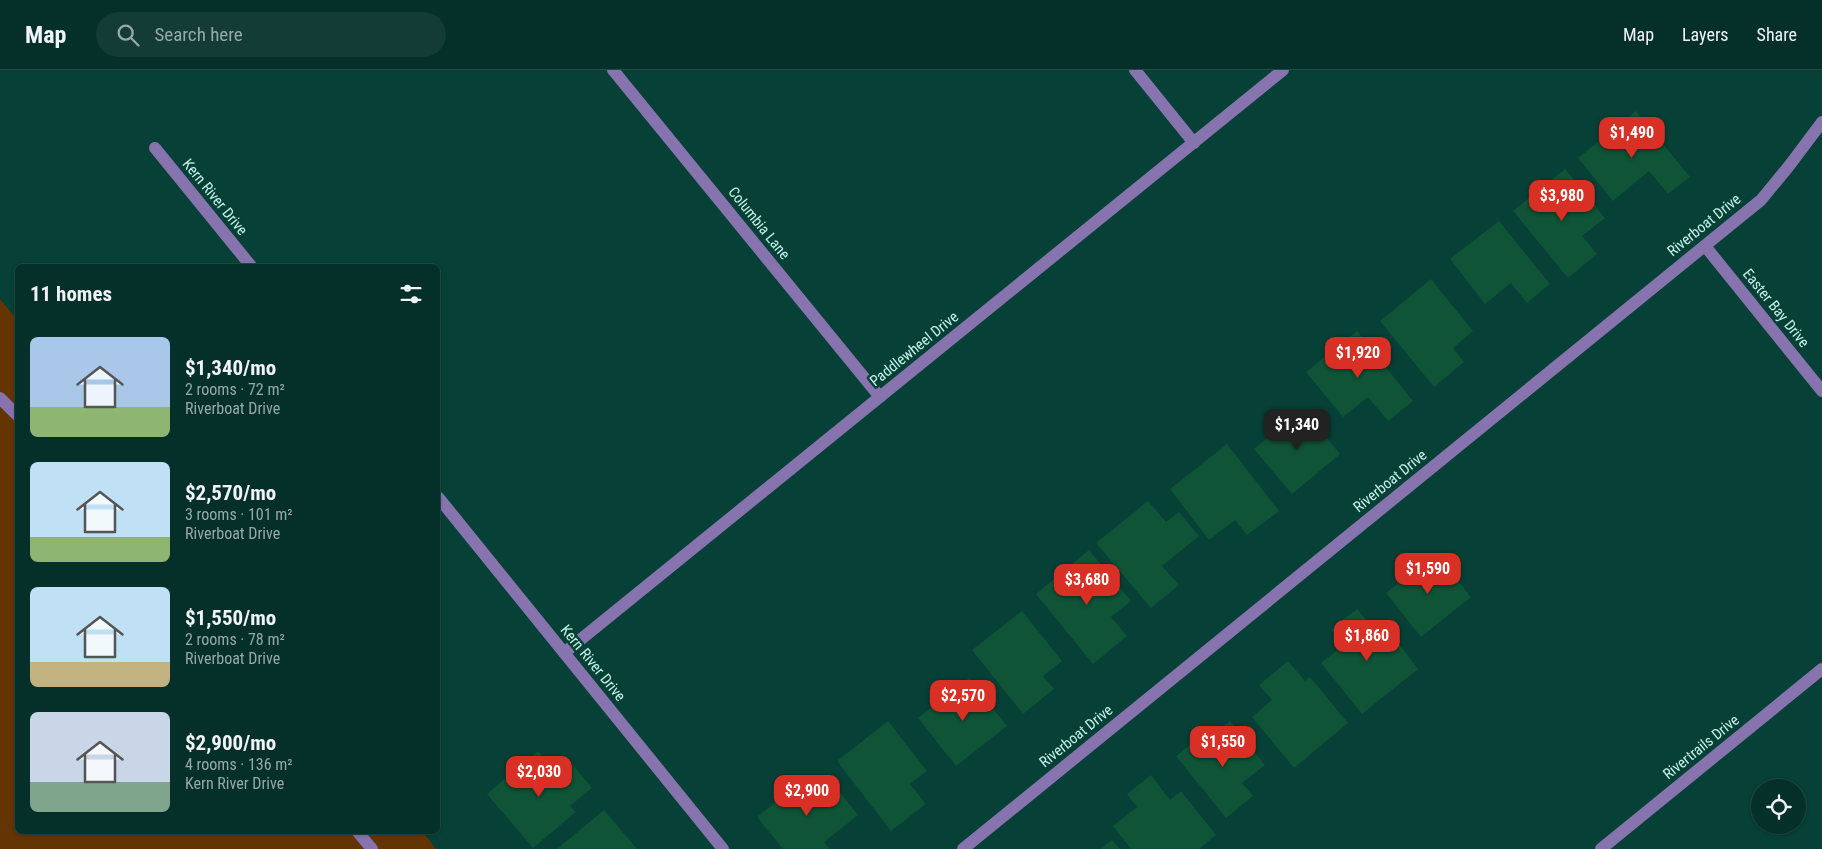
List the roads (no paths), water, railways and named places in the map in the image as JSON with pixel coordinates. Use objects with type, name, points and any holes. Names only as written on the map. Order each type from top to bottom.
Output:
[{"type":"street","name":"Columbia Lane","points":[[613,70],[880,397]]},
{"type":"street","points":[[1135,70],[1194,143]]},
{"type":"street","name":"Paddlewheel Drive","points":[[564,653],[1283,70]]},
{"type":"street","name":"Riverboat Drive","points":[[963,849],[1761,200],[1822,122]]},
{"type":"street","name":"Kern River Drive","points":[[155,148],[249,264]]},
{"type":"street","name":"Easter Bay Drive","points":[[1705,246],[1822,391]]},
{"type":"street","points":[[0,398],[15,413]]},
{"type":"street","name":"Kern River Drive","points":[[440,499],[723,849]]},
{"type":"street","name":"Rivertrails Drive","points":[[1601,849],[1822,669]]},
{"type":"street","points":[[360,834],[372,849]]}]
